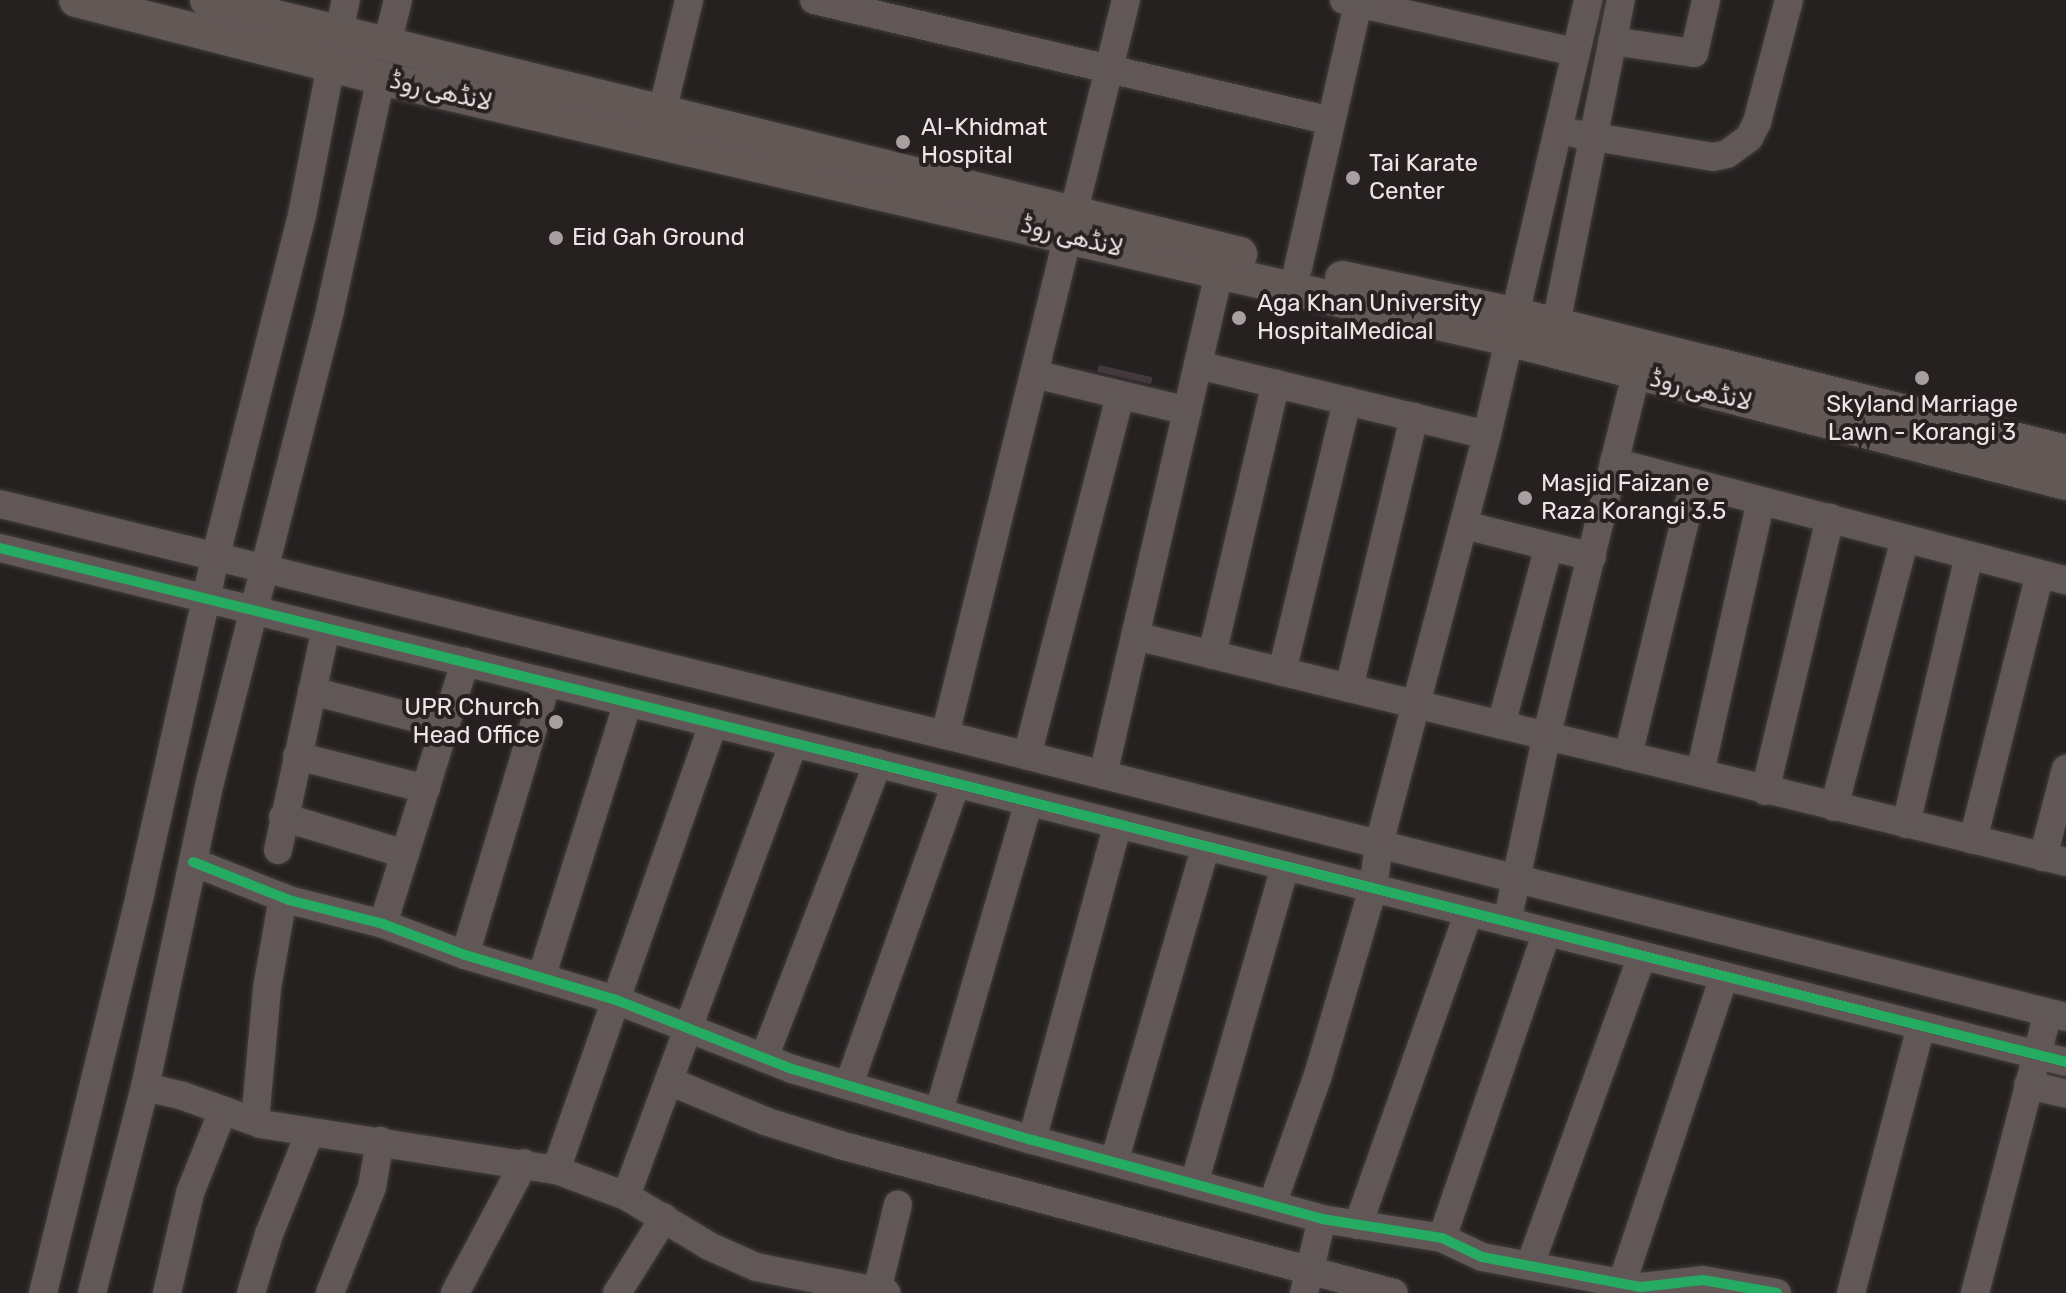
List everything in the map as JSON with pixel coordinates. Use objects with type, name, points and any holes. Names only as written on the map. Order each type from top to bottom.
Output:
[{"type":"main road","name":"لانڈھی روڈ","points":[[76,0],[339,32],[381,78],[1070,224],[1298,268],[1553,338],[2066,452]]},
{"type":"main road","name":"لانڈھی روڈ","points":[[207,0],[261,6],[339,32],[662,112],[1070,224],[1219,273],[1510,327]]},
{"type":"main road","name":"لانڈھی روڈ","points":[[1553,338],[1636,374],[2066,483]]},
{"type":"street","points":[[387,44],[398,0]]},
{"type":"street","points":[[662,112],[689,0]]},
{"type":"street","points":[[814,0],[906,11],[1109,67],[1331,121]]},
{"type":"street","points":[[945,735],[1126,0]]},
{"type":"street","points":[[1272,1205],[1318,1075],[1373,888],[1379,844],[1487,435],[1588,0]]},
{"type":"street","points":[[1553,338],[1621,0]]},
{"type":"street","points":[[1612,41],[1694,53],[1706,0]]},
{"type":"street","points":[[1556,131],[1713,157],[1727,154],[1749,138],[1757,122],[1789,0]]},
{"type":"street","points":[[1298,268],[1354,1],[1574,52]]},
{"type":"street","points":[[43,1293],[216,555],[302,215],[339,32]]},
{"type":"street","points":[[92,1293],[145,1087],[193,862],[330,310],[381,78]]},
{"type":"street","points":[[1103,775],[1219,273]]},
{"type":"street","points":[[1198,365],[1487,435]]},
{"type":"street","points":[[1034,374],[1188,411]]},
{"type":"street","points":[[1507,922],[1546,738],[1636,374]]},
{"type":"street","points":[[1212,655],[1276,383]]},
{"type":"street","points":[[939,1111],[1035,803],[1039,759],[1120,396]]},
{"type":"street","points":[[1282,672],[1347,401]]},
{"type":"street","points":[[1349,688],[1414,417]]},
{"type":"street","points":[[1614,462],[2053,577],[1973,840]]},
{"type":"street","points":[[1628,756],[1694,483]]},
{"type":"street","points":[[1700,773],[1761,501]]},
{"type":"street","points":[[0,504],[945,735],[2057,1015],[2036,1055],[1975,1293]]},
{"type":"street","points":[[1765,791],[1830,518]]},
{"type":"street","points":[[1464,525],[1592,557]]},
{"type":"street","points":[[1834,807],[1905,538]]},
{"type":"street","points":[[1501,725],[1549,546]]},
{"type":"street","points":[[0,548],[878,763],[2066,1062]]},
{"type":"street","points":[[1906,824],[1969,555]]},
{"type":"street","points":[[278,850],[326,628]]},
{"type":"street","points":[[1135,636],[2055,860],[2066,769]]},
{"type":"street","points":[[465,955],[551,683],[561,640]]},
{"type":"street","points":[[383,924],[465,662]]},
{"type":"street","points":[[312,691],[446,726]]},
{"type":"street","points":[[541,978],[628,702]]},
{"type":"street","points":[[556,1170],[713,723]]},
{"type":"street","points":[[626,1196],[794,743]]},
{"type":"street","points":[[297,756],[426,789]]},
{"type":"street","points":[[764,1058],[878,763]]},
{"type":"street","points":[[849,1084],[956,783]]},
{"type":"street","points":[[283,817],[405,854]]},
{"type":"street","points":[[1032,1140],[1118,824]]},
{"type":"street","points":[[1114,1162],[1206,846]]},
{"type":"street","points":[[193,862],[283,897],[383,924],[465,955],[616,1000],[764,1058],[1032,1140],[1322,1219],[1442,1238],[1482,1257],[1641,1287],[1703,1280],[1777,1293]]},
{"type":"street","points":[[1194,1184],[1285,866]]},
{"type":"street","points":[[255,1121],[267,988],[283,897]]},
{"type":"street","points":[[1358,1225],[1469,912]]},
{"type":"street","points":[[1442,1238],[1547,932]]},
{"type":"street","points":[[1530,1265],[1642,956]]},
{"type":"street","points":[[1622,1283],[1724,977]]},
{"type":"street","points":[[1851,1293],[1921,1026]]},
{"type":"street","points":[[669,1081],[765,1121],[840,1145],[1306,1280],[1394,1293]]},
{"type":"street","points":[[2028,1085],[2066,1094]]},
{"type":"street","points":[[145,1087],[255,1121],[556,1170],[626,1196],[709,1246],[756,1267],[867,1291],[898,1204]]},
{"type":"street","points":[[167,1293],[190,1193],[223,1110]]},
{"type":"street","points":[[251,1293],[269,1234],[310,1132]]},
{"type":"street","points":[[330,1293],[372,1187],[380,1141]]},
{"type":"street","points":[[455,1293],[524,1163]]},
{"type":"street","points":[[617,1293],[664,1218]]},
{"type":"street","points":[[1306,1280],[1322,1219]]},
{"type":"building","points":[[1099,365],[1153,377],[1151,384],[1097,372]]},
{"type":"cycle path","points":[[0,548],[843,755],[2066,1062]]},
{"type":"cycle path","points":[[193,862],[289,900],[383,924],[465,955],[616,1000],[792,1069],[1032,1140],[1322,1219],[1442,1238],[1482,1257],[1641,1287],[1703,1280],[1777,1293]]},
{"type":"place","name":"Al-Khidmat Hospital","points":[[903,142]]},
{"type":"place","name":"Tai Karate Center","points":[[1353,178]]},
{"type":"place","name":"Eid Gah Ground","points":[[556,238]]},
{"type":"place","name":"Aga Khan University HospitalMedical","points":[[1239,318]]},
{"type":"place","name":"Skyland Marriage Lawn - Korangi 3","points":[[1922,378]]},
{"type":"place","name":"Masjid Faizan e Raza Korangi 3.5","points":[[1525,498]]},
{"type":"place","name":"UPR Church Head Office","points":[[556,722]]}]
